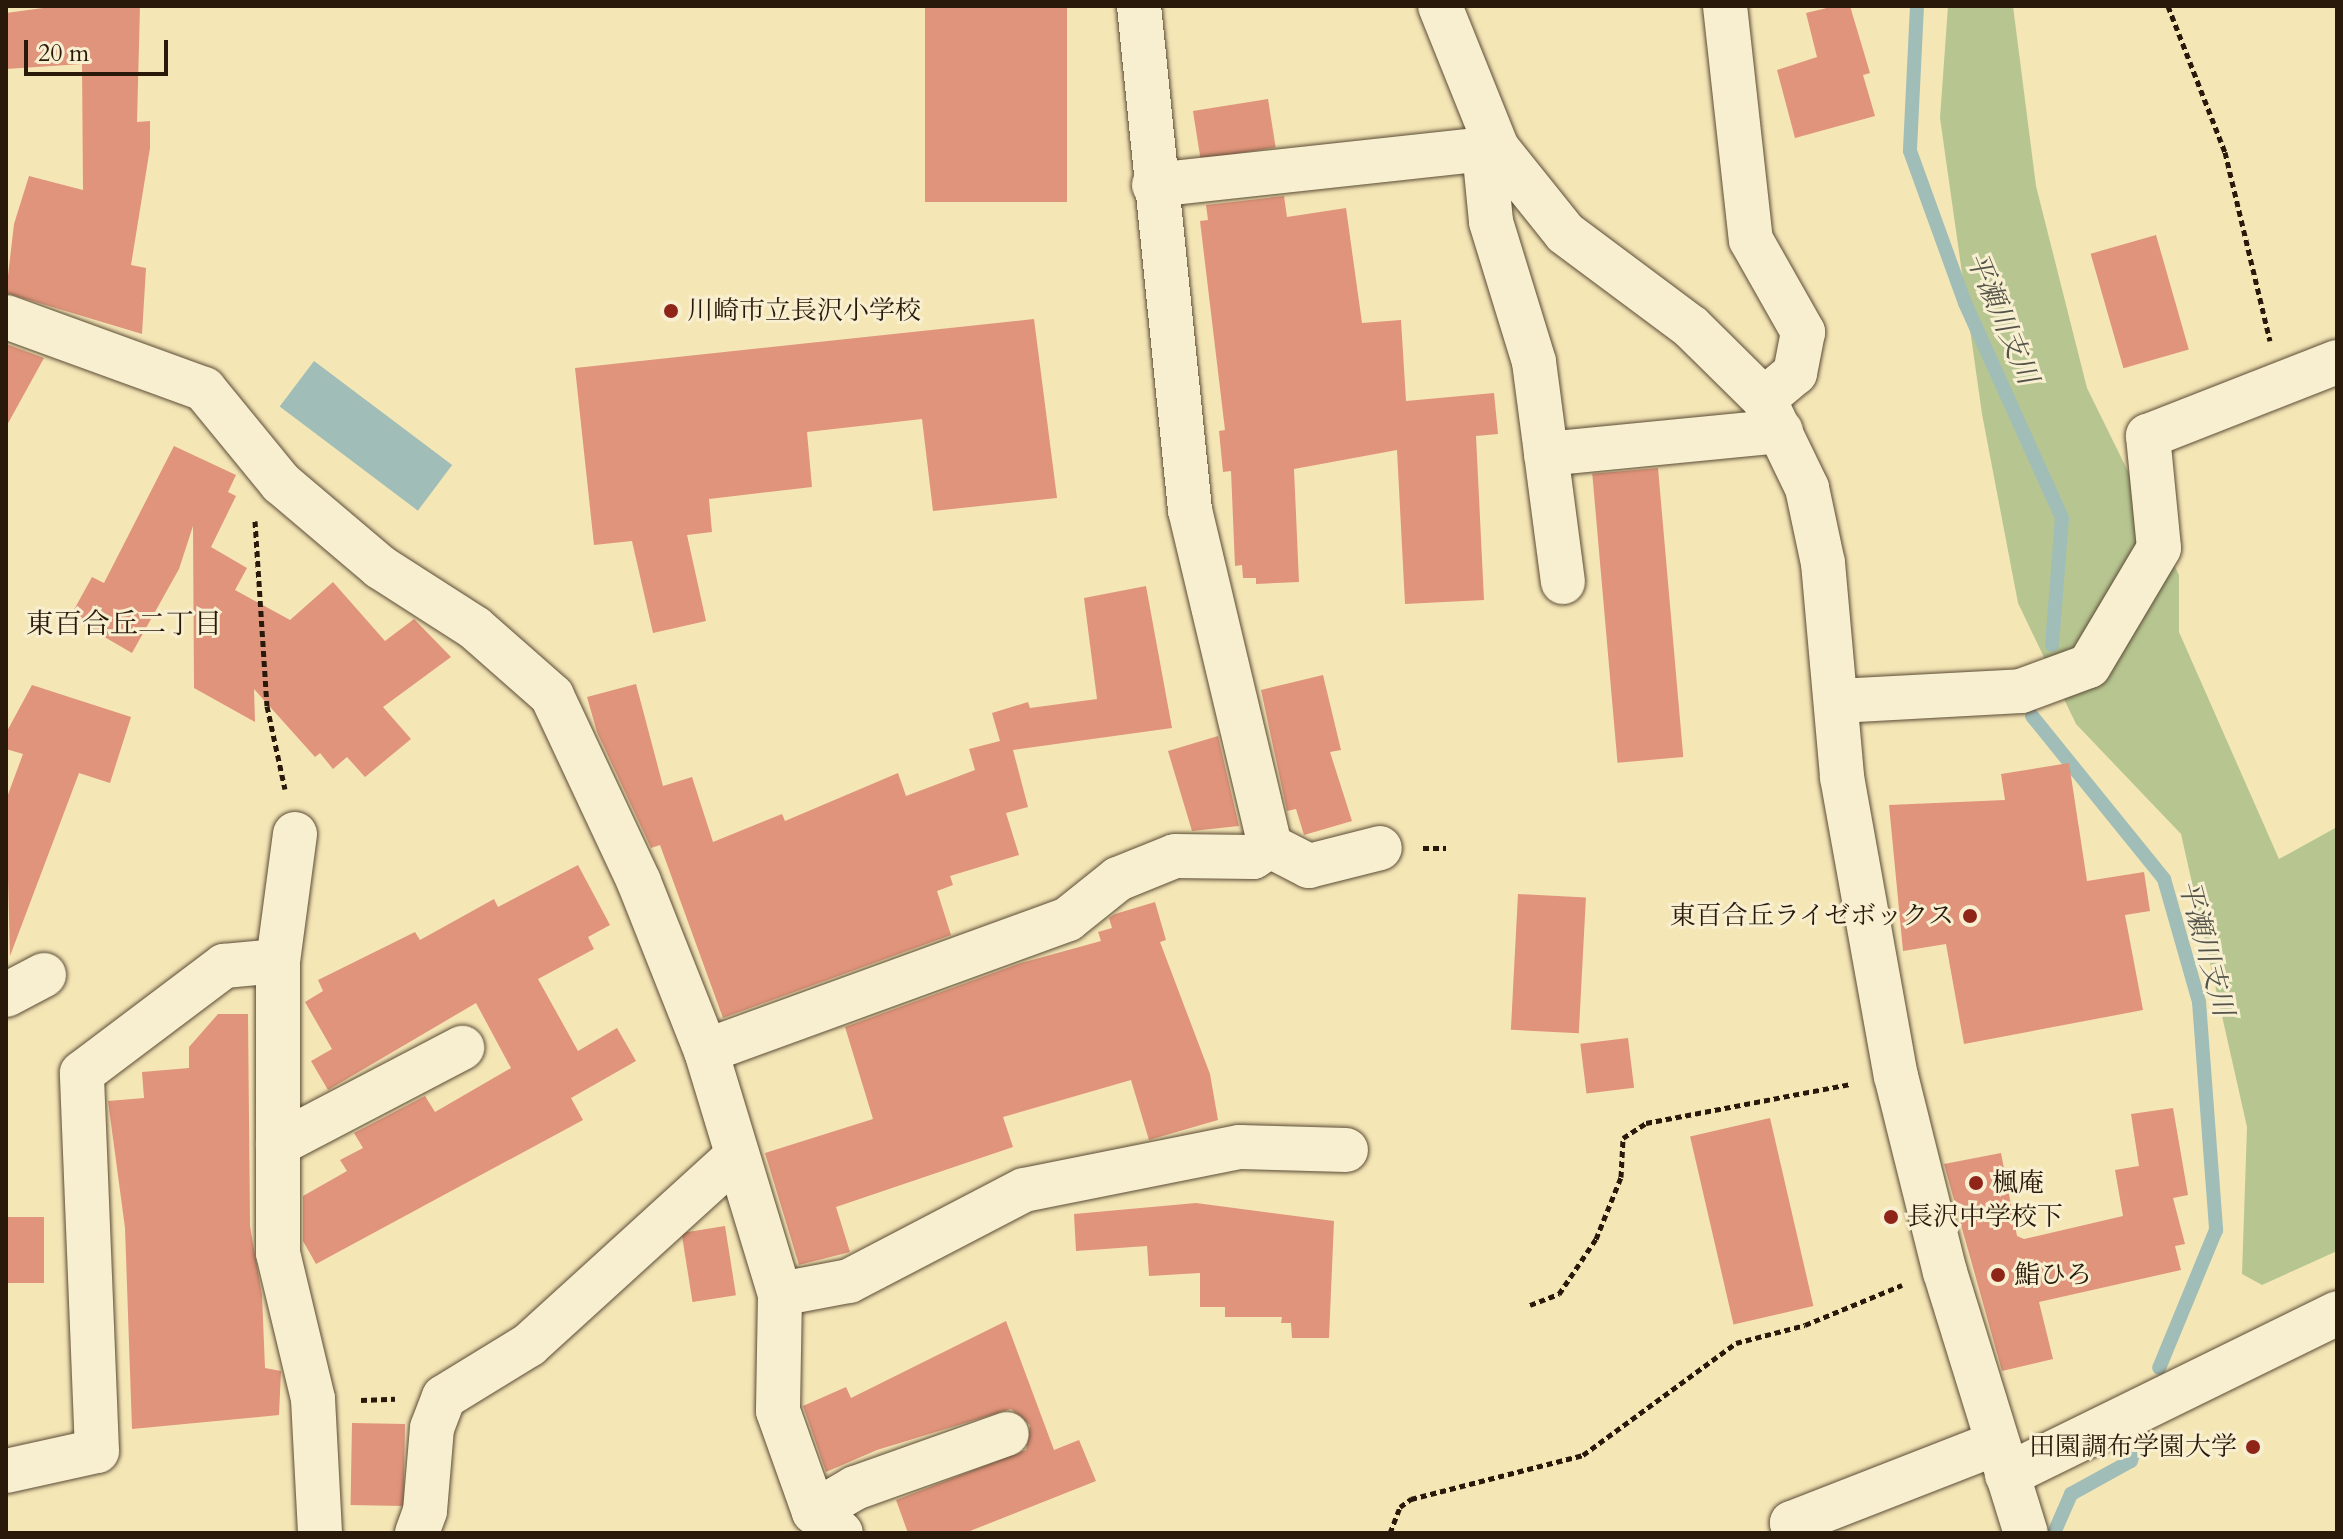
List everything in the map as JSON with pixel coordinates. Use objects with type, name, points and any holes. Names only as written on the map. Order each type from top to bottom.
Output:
[{"type":"street","points":[[1139,6],[1154,185],[1190,510],[1270,846],[1309,866],[1380,848]]},
{"type":"street","points":[[1440,6],[1490,149],[1491,222],[1534,362],[1563,582]]},
{"type":"street","points":[[1725,6],[1751,240],[1803,332],[1795,373],[1772,415]]},
{"type":"street","points":[[1154,185],[1490,149]]},
{"type":"street","points":[[1490,149],[1565,233],[1691,327],[1772,415],[1807,488],[1838,701],[1842,777],[1896,1076],[2002,1459],[2026,1533]]},
{"type":"street","points":[[6,317],[204,389],[281,483],[380,567],[475,628],[552,696],[639,882],[706,1051],[780,1294],[778,1411],[828,1523],[855,1488],[1007,1434]]},
{"type":"street","points":[[1838,701],[2021,691],[2089,666],[2159,548],[2148,436],[2337,362]]},
{"type":"street","points":[[1546,454],[1772,415]]},
{"type":"street","points":[[295,834],[278,961],[278,1253],[313,1399],[320,1533]]},
{"type":"street","points":[[706,1051],[1068,919],[1118,879],[1175,856],[1253,857],[1270,846]]},
{"type":"street","points":[[6,1471],[97,1451],[82,1073],[224,966],[278,961]]},
{"type":"street","points":[[6,995],[44,975]]},
{"type":"street","points":[[278,1144],[462,1048]]},
{"type":"street","points":[[780,1294],[849,1281],[1024,1190],[1240,1147],[1346,1150]]},
{"type":"street","points":[[417,1533],[425,1511],[432,1428],[444,1397],[529,1345],[737,1156]]},
{"type":"street","points":[[1796,1533],[1792,1523],[2002,1459],[2337,1313]]},
{"type":"path","points":[[2168,6],[2225,152],[2279,384]]},
{"type":"path","points":[[254,516],[267,706],[295,834]]},
{"type":"path","points":[[1530,1305],[1559,1294],[1596,1239],[1621,1177],[1623,1138],[1646,1123],[1856,1083]]},
{"type":"path","points":[[1390,1533],[1400,1507],[1411,1499],[1583,1455],[1736,1343],[1805,1325],[1917,1280]]},
{"type":"path","points":[[313,1399],[444,1397]]},
{"type":"green space","points":[[1948,6],[2013,6],[2036,186],[2087,388],[2179,575],[2179,632],[2279,859],[2337,827],[2337,1251],[2262,1285],[2242,1274],[2247,1127],[2181,834],[2076,724],[2018,603],[1982,414],[1940,118]]},
{"type":"water","points":[[314,361],[452,465],[418,511],[280,407]]},
{"type":"building","points":[[58,6],[140,6],[137,122],[150,121],[150,148],[131,265],[146,268],[142,334],[6,293],[14,224],[29,176],[83,190],[82,64],[6,69],[6,13]]},
{"type":"building","points":[[925,6],[1067,6],[1067,202],[925,202]]},
{"type":"building","points":[[1850,6],[1870,73],[1863,75],[1875,116],[1795,138],[1777,70],[1817,57],[1806,13]]},
{"type":"building","points":[[1268,99],[1276,147],[1201,159],[1193,111]]},
{"type":"building","points":[[1284,196],[1287,217],[1346,208],[1362,323],[1401,320],[1406,401],[1494,393],[1498,434],[1476,436],[1484,600],[1405,604],[1397,450],[1294,469],[1299,582],[1256,584],[1256,578],[1243,578],[1242,565],[1235,566],[1231,471],[1223,472],[1219,431],[1225,430],[1200,221],[1208,220],[1206,205]]},
{"type":"building","points":[[2156,235],[2189,349],[2123,368],[2091,254]]},
{"type":"building","points":[[1034,319],[1057,498],[933,511],[922,419],[807,432],[812,487],[709,499],[712,532],[687,535],[706,621],[653,633],[632,541],[594,545],[575,368]]},
{"type":"building","points":[[6,344],[44,358],[6,427]]},
{"type":"building","points":[[174,446],[236,475],[228,492],[236,496],[211,547],[247,568],[235,590],[290,620],[333,582],[385,641],[414,619],[451,657],[383,707],[411,739],[365,777],[347,757],[333,769],[320,753],[315,757],[254,689],[255,722],[194,688],[193,526],[179,569],[132,653],[70,617],[92,577],[104,583]]},
{"type":"building","points":[[1658,468],[1683,757],[1618,763],[1592,474]]},
{"type":"building","points":[[1146,586],[1172,728],[1013,750],[1028,807],[1006,813],[1019,855],[950,876],[953,885],[937,891],[951,935],[723,1018],[660,845],[651,848],[597,732],[587,697],[636,684],[663,786],[692,777],[713,842],[782,814],[785,821],[898,773],[906,796],[975,770],[969,749],[1000,741],[992,713],[1028,702],[1030,708],[1097,699],[1084,598]]},
{"type":"building","points":[[1323,675],[1341,750],[1330,752],[1352,821],[1304,835],[1296,809],[1287,811],[1261,690]]},
{"type":"building","points":[[32,685],[131,717],[110,783],[79,773],[10,956],[6,800],[23,754],[6,749],[6,733]]},
{"type":"building","points":[[1218,736],[1239,826],[1192,831],[1168,751]]},
{"type":"building","points":[[2069,763],[2087,881],[2144,872],[2150,911],[2125,915],[2143,1010],[1964,1044],[1946,944],[1903,951],[1889,805],[2005,800],[2001,774]]},
{"type":"building","points":[[578,865],[610,925],[588,937],[594,949],[538,979],[578,1051],[617,1028],[636,1061],[571,1098],[583,1120],[316,1264],[303,1241],[303,1196],[347,1171],[340,1160],[363,1148],[354,1133],[425,1096],[435,1112],[511,1068],[476,1003],[328,1090],[311,1061],[332,1049],[305,1002],[323,991],[318,980],[415,932],[420,940],[494,899],[498,907]]},
{"type":"building","points":[[1518,894],[1586,898],[1579,1033],[1511,1030]]},
{"type":"building","points":[[1155,902],[1166,940],[1160,942],[1210,1074],[1218,1120],[1149,1140],[1131,1080],[1003,1117],[1013,1147],[836,1207],[850,1252],[799,1265],[765,1153],[873,1119],[845,1027],[1021,963],[1101,941],[1098,932],[1112,928],[1109,918]]},
{"type":"building","points":[[218,1014],[248,1014],[250,1226],[262,1295],[265,1368],[281,1371],[279,1415],[132,1429],[125,1228],[108,1101],[144,1098],[142,1072],[189,1068],[189,1047]]},
{"type":"building","points":[[1628,1038],[1634,1088],[1586,1093],[1580,1044]]},
{"type":"building","points":[[2173,1108],[2188,1195],[2173,1198],[2185,1244],[2175,1246],[2181,1270],[2039,1302],[2053,1359],[2002,1371],[1944,1164],[2001,1153],[2017,1236],[2024,1239],[2123,1216],[2115,1170],[2139,1166],[2131,1114]]},
{"type":"building","points":[[1770,1118],[1813,1306],[1734,1324],[1690,1136]]},
{"type":"building","points":[[1196,1203],[1334,1221],[1329,1338],[1292,1338],[1291,1323],[1281,1323],[1282,1317],[1225,1317],[1225,1307],[1200,1307],[1200,1273],[1149,1276],[1147,1246],[1076,1251],[1074,1214]]},
{"type":"building","points":[[6,1217],[44,1217],[44,1283],[6,1283]]},
{"type":"building","points":[[725,1226],[736,1295],[692,1302],[682,1233]]},
{"type":"building","points":[[1006,1321],[1054,1450],[1079,1440],[1096,1481],[965,1533],[908,1533],[896,1500],[1026,1450],[1030,1425],[1011,1409],[877,1450],[826,1472],[803,1406],[846,1387],[851,1398]]},
{"type":"building","points":[[352,1423],[405,1424],[404,1506],[351,1505]]},
{"type":"waterway","name":"平瀬川支川","points":[[1917,6],[1910,151],[1965,303],[2062,518],[2052,645]]},
{"type":"waterway","name":"平瀬川支川","points":[[2032,716],[2164,879],[2199,1002],[2216,1230],[2159,1368]]},
{"type":"waterway","points":[[2054,1533],[2071,1494],[2131,1461],[2139,1435]]},
{"type":"place","name":"川崎市立長沢小学校","points":[[671,311]]},
{"type":"place","name":"東百合丘ライゼボックス","points":[[1970,916]]},
{"type":"place","name":"楓庵","points":[[1976,1183]]},
{"type":"place","name":"長沢中学校下","points":[[1891,1217]]},
{"type":"place","name":"鮨ひろ","points":[[1998,1275]]},
{"type":"place","name":"田園調布学園大学","points":[[2253,1447]]},
{"type":"district","name":"東百合丘二丁目","points":[[124,624]]}]
